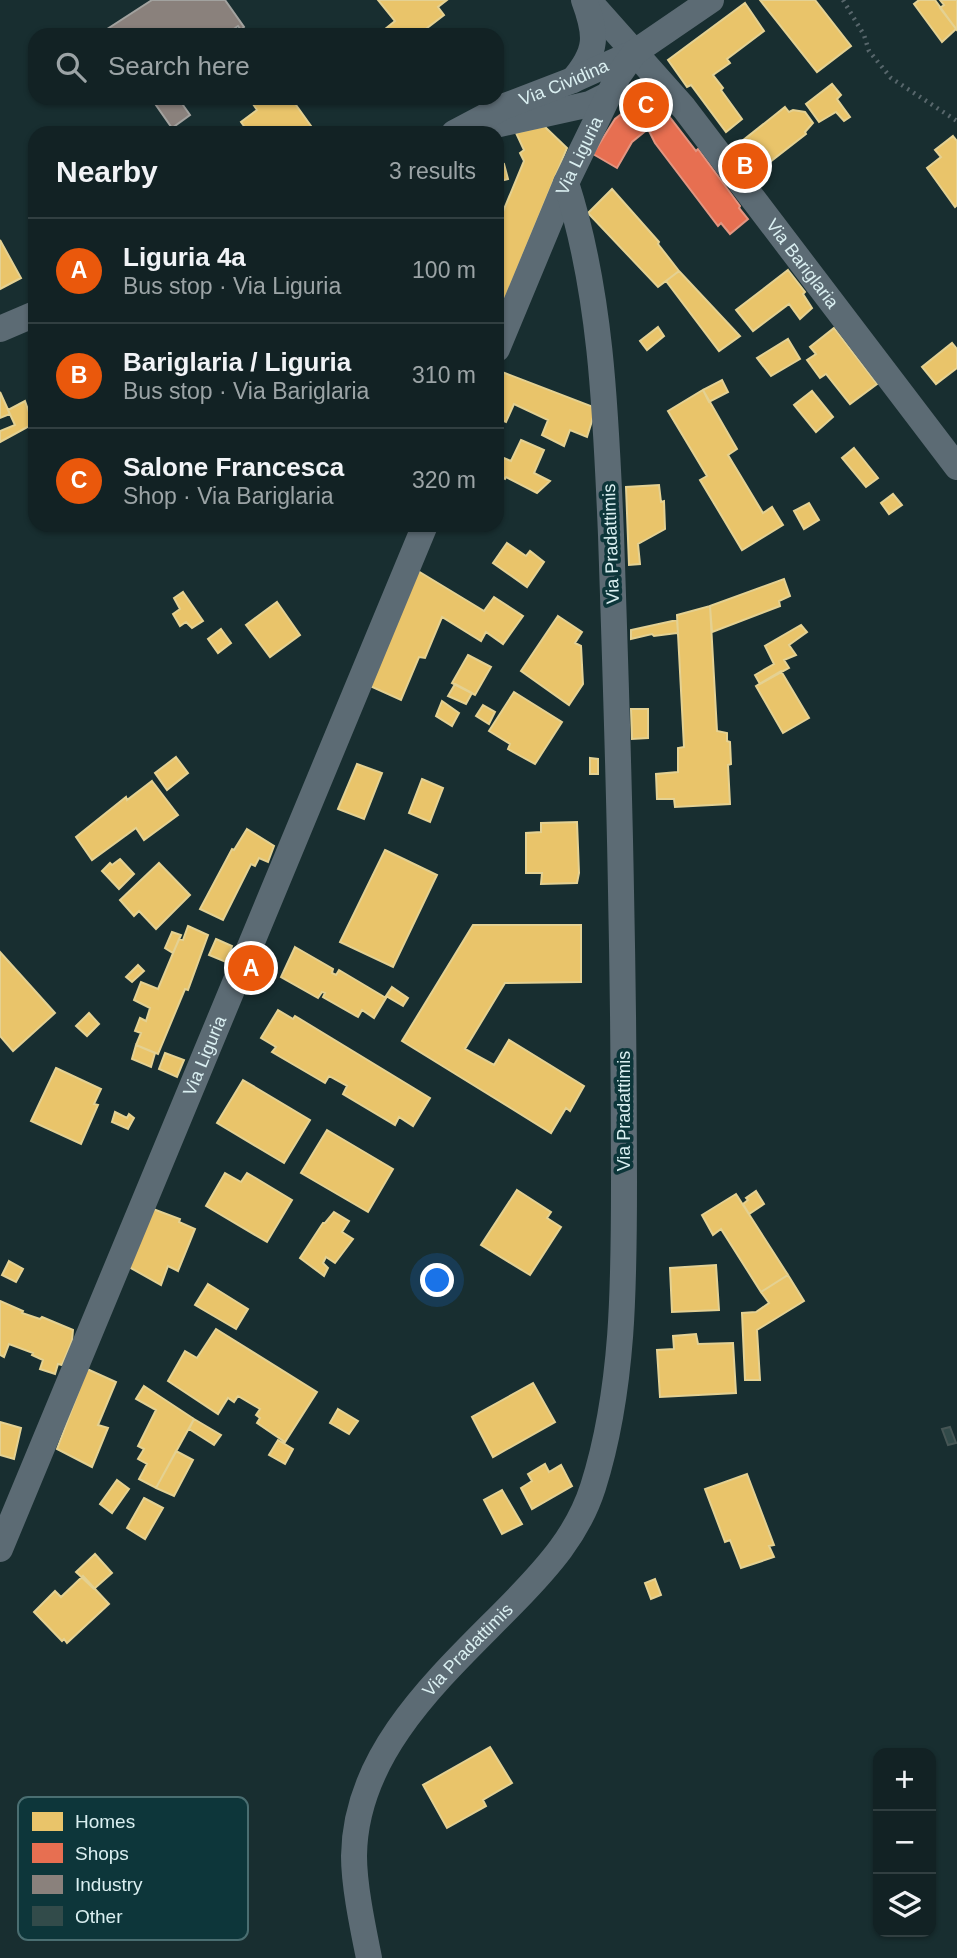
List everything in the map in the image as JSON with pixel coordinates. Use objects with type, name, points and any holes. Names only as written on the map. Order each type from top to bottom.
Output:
[{"type":"street","name":"Via Bariglaria","points":[[586,0],[684,108],[957,467]]},
{"type":"street","points":[[573,80],[585,66],[594,46],[586,0]]},
{"type":"street","name":"Via Liguria","points":[[504,332],[566,183],[608,95],[635,52],[711,0]]},
{"type":"street","name":"Via Cividina","points":[[468,126],[505,106],[635,52]]},
{"type":"street","name":"Via Cividina","points":[[491,126],[590,104],[608,95]]},
{"type":"street","name":"Via Cividina","points":[[527,119],[551,121],[565,127],[577,142],[578,157]]},
{"type":"street","name":"Via Pradattimis","points":[[369,1958],[354,1858],[359,1814],[376,1766],[407,1718],[445,1673],[549,1566],[571,1537],[585,1510],[594,1482],[612,1402],[619,1350],[624,1263],[624,1073],[615,668],[606,425],[600,359],[583,245],[566,183]]},
{"type":"street","points":[[0,329],[28,317]]},
{"type":"street","name":"Via Liguria","points":[[0,1549],[422,532]]},
{"type":"path","points":[[843,0],[864,35],[869,51],[891,78],[957,121]]},
{"type":"building: Homes","points":[[378,0],[447,0],[438,7],[444,15],[427,28],[386,28],[395,21]]},
{"type":"building: Homes","points":[[760,0],[815,0],[851,46],[817,72]]},
{"type":"building: Homes","points":[[919,0],[935,0],[956,29],[942,42],[914,4]]},
{"type":"building: Homes","points":[[940,0],[957,0],[957,30],[940,8],[944,5]]},
{"type":"building: Homes","points":[[745,3],[764,31],[727,59],[730,63],[713,75],[742,119],[726,132],[691,85],[687,87],[668,60]]},
{"type":"building: Homes","points":[[832,84],[841,95],[837,99],[850,117],[844,121],[836,112],[819,122],[806,104]]},
{"type":"building: Homes","points":[[254,105],[296,105],[311,126],[244,126],[241,122],[257,110]]},
{"type":"building: Homes","points":[[785,107],[789,112],[805,112],[813,123],[806,134],[757,172],[737,145]]},
{"type":"building: Homes","points":[[544,126],[567,148],[504,301],[504,209],[524,161],[520,153],[524,150],[516,133]]},
{"type":"building: Homes","points":[[953,136],[957,141],[955,207],[927,168],[941,157],[935,150]]},
{"type":"building: Homes","points":[[504,164],[508,179],[504,180]]},
{"type":"building: Homes","points":[[612,189],[659,242],[679,271],[658,287],[588,213]]},
{"type":"building: Homes","points":[[0,240],[21,278],[0,289]]},
{"type":"building: Homes","points":[[788,270],[805,292],[803,294],[812,308],[800,319],[789,304],[753,331],[736,310]]},
{"type":"building: Homes","points":[[679,271],[740,336],[719,351],[666,281]]},
{"type":"building: Homes","points":[[658,327],[664,336],[647,350],[640,341]]},
{"type":"building: Homes","points":[[834,328],[877,384],[850,404],[826,374],[820,378],[807,360],[816,354],[810,347]]},
{"type":"building: Homes","points":[[788,339],[800,359],[771,376],[757,358]]},
{"type":"building: Homes","points":[[952,343],[957,349],[957,368],[936,384],[922,367]]},
{"type":"building: Homes","points":[[504,373],[596,408],[587,437],[570,430],[564,446],[542,435],[548,420],[514,404],[506,422]]},
{"type":"building: Homes","points":[[722,380],[728,392],[709,402],[703,390]]},
{"type":"building: Homes","points":[[703,390],[737,449],[728,455],[763,513],[772,507],[783,525],[742,550],[700,480],[707,476],[668,411]]},
{"type":"building: Homes","points":[[812,391],[833,417],[816,432],[794,405]]},
{"type":"building: Homes","points":[[0,392],[10,414],[0,418]]},
{"type":"building: Homes","points":[[25,401],[28,427],[0,442],[0,431],[15,425],[8,410]]},
{"type":"building: Homes","points":[[521,440],[544,450],[534,473],[550,481],[537,493],[506,477],[504,478],[504,458],[511,461]]},
{"type":"building: Homes","points":[[854,448],[878,478],[866,487],[842,458]]},
{"type":"building: Homes","points":[[659,485],[661,502],[664,501],[665,529],[638,544],[640,564],[629,565],[626,487]]},
{"type":"building: Homes","points":[[893,494],[902,505],[889,514],[881,503]]},
{"type":"building: Homes","points":[[809,503],[819,520],[804,529],[794,511]]},
{"type":"building: Homes","points":[[507,543],[526,556],[530,551],[544,562],[527,587],[493,563]]},
{"type":"building: Homes","points":[[418,571],[484,611],[494,597],[523,616],[503,644],[486,632],[481,641],[442,617],[425,658],[419,657],[401,700],[370,686]]},
{"type":"building: Homes","points":[[784,579],[790,596],[779,601],[780,606],[712,632],[710,606]]},
{"type":"building: Homes","points":[[183,592],[203,621],[192,628],[186,622],[180,626],[173,614],[180,609],[174,598]]},
{"type":"building: Homes","points":[[277,602],[300,635],[270,657],[246,625]]},
{"type":"building: Homes","points":[[710,606],[717,731],[727,733],[727,741],[730,742],[730,804],[675,807],[674,799],[657,799],[656,774],[678,772],[678,748],[684,747],[677,615]]},
{"type":"building: Homes","points":[[558,616],[582,632],[575,643],[581,646],[583,684],[569,705],[521,671]]},
{"type":"building: Homes","points":[[677,620],[678,633],[652,634],[631,639],[631,630]]},
{"type":"building: Homes","points":[[801,625],[807,632],[789,645],[796,655],[784,660],[789,668],[760,684],[755,675],[774,664],[765,646]]},
{"type":"building: Homes","points":[[221,629],[231,643],[218,653],[208,639]]},
{"type":"building: Homes","points":[[468,655],[491,667],[475,695],[452,683]]},
{"type":"building: Homes","points":[[781,671],[809,718],[783,733],[756,686]]},
{"type":"building: Homes","points":[[455,684],[472,693],[466,704],[448,696]]},
{"type":"building: Homes","points":[[514,692],[562,722],[535,764],[508,749],[510,744],[489,731]]},
{"type":"building: Homes","points":[[442,701],[459,713],[452,726],[436,716]]},
{"type":"building: Homes","points":[[483,705],[495,712],[489,724],[476,716]]},
{"type":"building: Homes","points":[[631,709],[648,709],[648,738],[632,739]]},
{"type":"building: Homes","points":[[176,757],[188,773],[167,790],[155,773]]},
{"type":"building: Homes","points":[[590,758],[598,759],[598,774],[590,774]]},
{"type":"building: Homes","points":[[357,764],[382,773],[364,819],[338,809]]},
{"type":"building: Homes","points":[[422,779],[443,788],[430,822],[409,813]]},
{"type":"building: Homes","points":[[152,781],[178,815],[144,840],[136,828],[92,860],[76,837],[126,797],[127,800]]},
{"type":"building: Homes","points":[[577,822],[577,883],[541,884],[542,873],[526,873],[526,833],[541,832],[541,823]]},
{"type":"building: Homes","points":[[247,829],[274,846],[268,862],[259,858],[255,866],[251,864],[223,920],[200,909],[232,849],[234,850]]},
{"type":"building: Homes","points":[[385,850],[437,875],[393,967],[340,942]]},
{"type":"building: Homes","points":[[120,859],[134,874],[119,889],[102,871],[110,863],[112,865]]},
{"type":"building: Homes","points":[[159,863],[190,895],[156,929],[139,911],[134,916],[120,900]]},
{"type":"building: Homes","points":[[473,925],[581,925],[581,982],[505,983],[465,1049],[494,1065],[509,1040],[584,1086],[570,1111],[566,1108],[551,1133],[402,1041]]},
{"type":"building: Homes","points":[[188,926],[208,935],[188,990],[185,989],[158,1054],[136,1045],[141,1033],[135,1031],[140,1018],[146,1021],[150,1008],[134,1000],[141,982],[158,989],[179,939],[183,940]]},
{"type":"building: Homes","points":[[172,932],[181,935],[173,953],[165,948]]},
{"type":"building: Homes","points":[[216,939],[232,946],[226,962],[209,955]]},
{"type":"building: Homes","points":[[295,947],[333,969],[332,973],[336,975],[339,970],[386,998],[374,1018],[362,1010],[358,1017],[323,997],[325,993],[322,992],[318,998],[281,977]]},
{"type":"building: Homes","points":[[0,952],[55,1013],[13,1051],[0,1036]]},
{"type":"building: Homes","points":[[138,965],[144,971],[132,982],[126,977]]},
{"type":"building: Homes","points":[[392,987],[408,998],[403,1006],[386,996]]},
{"type":"building: Homes","points":[[278,1010],[293,1019],[295,1016],[430,1098],[413,1126],[399,1117],[395,1125],[343,1094],[347,1086],[329,1076],[325,1083],[272,1052],[276,1047],[261,1038]]},
{"type":"building: Homes","points":[[89,1013],[99,1024],[87,1036],[76,1026]]},
{"type":"building: Homes","points":[[136,1045],[155,1053],[151,1067],[132,1059]]},
{"type":"building: Homes","points":[[165,1053],[184,1060],[177,1077],[159,1069]]},
{"type":"building: Homes","points":[[56,1068],[101,1089],[94,1104],[98,1105],[81,1144],[31,1121]]},
{"type":"building: Homes","points":[[243,1080],[310,1120],[284,1163],[217,1123]]},
{"type":"building: Homes","points":[[115,1112],[127,1118],[129,1114],[134,1118],[128,1129],[112,1122]]},
{"type":"building: Homes","points":[[327,1130],[393,1169],[368,1212],[301,1173]]},
{"type":"building: Homes","points":[[225,1173],[241,1182],[247,1173],[292,1200],[267,1242],[206,1206]]},
{"type":"building: Homes","points":[[517,1190],[551,1212],[547,1218],[561,1227],[530,1275],[481,1245]]},
{"type":"building: Homes","points":[[756,1191],[764,1204],[749,1214],[743,1204],[748,1200],[746,1198]]},
{"type":"building: Homes","points":[[736,1194],[788,1275],[761,1292],[721,1229],[713,1235],[702,1215]]},
{"type":"building: Homes","points":[[153,1209],[180,1219],[179,1222],[195,1229],[178,1271],[168,1266],[161,1285],[129,1267]]},
{"type":"building: Homes","points":[[334,1212],[349,1221],[342,1232],[353,1239],[335,1263],[326,1257],[323,1263],[328,1268],[324,1276],[300,1258],[323,1223]]},
{"type":"building: Homes","points":[[9,1261],[23,1269],[16,1282],[2,1275]]},
{"type":"building: Homes","points":[[716,1265],[719,1310],[672,1312],[670,1268]]},
{"type":"building: Homes","points":[[788,1275],[804,1301],[757,1330],[760,1380],[745,1380],[742,1313],[756,1312],[769,1303],[761,1292]]},
{"type":"building: Homes","points":[[208,1284],[248,1309],[236,1329],[195,1305]]},
{"type":"building: Homes","points":[[0,1301],[23,1311],[22,1313],[40,1319],[42,1317],[73,1330],[72,1341],[62,1365],[58,1364],[55,1374],[40,1369],[43,1360],[32,1355],[33,1353],[9,1344],[4,1357],[0,1355]]},
{"type":"building: Homes","points":[[216,1329],[317,1392],[285,1442],[257,1423],[260,1418],[256,1415],[260,1409],[238,1396],[234,1402],[228,1398],[218,1414],[168,1381],[185,1351],[197,1358]]},
{"type":"building: Homes","points":[[696,1334],[698,1344],[733,1343],[736,1393],[660,1397],[657,1350],[674,1349],[673,1336]]},
{"type":"building: Homes","points":[[87,1369],[116,1382],[98,1425],[108,1428],[92,1467],[57,1449]]},
{"type":"building: Homes","points":[[533,1383],[555,1422],[493,1457],[472,1417]]},
{"type":"building: Homes","points":[[144,1386],[194,1419],[156,1488],[139,1479],[147,1464],[138,1459],[144,1449],[138,1446],[156,1410],[136,1399]]},
{"type":"building: Homes","points":[[338,1409],[358,1421],[349,1434],[330,1423]]},
{"type":"building: Homes","points":[[194,1419],[221,1435],[214,1445],[189,1429]]},
{"type":"building: Homes","points":[[0,1422],[21,1428],[14,1459],[0,1455]]},
{"type":"building: Homes","points":[[278,1440],[293,1449],[285,1464],[269,1455]]},
{"type":"building: Homes","points":[[176,1451],[193,1460],[174,1496],[156,1488]]},
{"type":"building: Homes","points":[[545,1464],[549,1472],[561,1465],[572,1486],[532,1509],[521,1488],[532,1481],[528,1474]]},
{"type":"building: Homes","points":[[747,1474],[774,1545],[769,1546],[774,1557],[741,1568],[730,1540],[725,1542],[705,1489]]},
{"type":"building: Homes","points":[[117,1480],[129,1489],[112,1513],[100,1504]]},
{"type":"building: Homes","points":[[502,1490],[522,1524],[502,1534],[484,1500]]},
{"type":"building: Homes","points":[[144,1498],[163,1508],[145,1539],[127,1528]]},
{"type":"building: Homes","points":[[95,1554],[112,1573],[94,1589],[76,1572]]},
{"type":"building: Homes","points":[[83,1576],[109,1604],[67,1643],[34,1612],[55,1591],[61,1597]]},
{"type":"building: Homes","points":[[655,1579],[661,1595],[651,1599],[645,1583]]},
{"type":"building: Homes","points":[[490,1747],[512,1783],[483,1800],[486,1806],[447,1828],[423,1785]]},
{"type":"building: Shops","points":[[643,97],[655,98],[696,151],[698,149],[740,206],[748,219],[730,234],[721,223],[718,226],[655,143],[648,129],[632,142],[617,168],[593,154],[615,119]]},
{"type":"building: Industry","points":[[152,0],[225,0],[244,27],[238,26],[109,28]]},
{"type":"building: Industry","points":[[156,105],[183,105],[190,115],[171,126]]},
{"type":"building: Other","points":[[950,1427],[956,1443],[948,1445],[942,1429]]},
{"type":"place","name":"Salone Francesca","points":[[646,105]]},
{"type":"place","name":"Bariglaria / Liguria","points":[[745,166]]},
{"type":"place","name":"Liguria 4a","points":[[251,968]]}]
